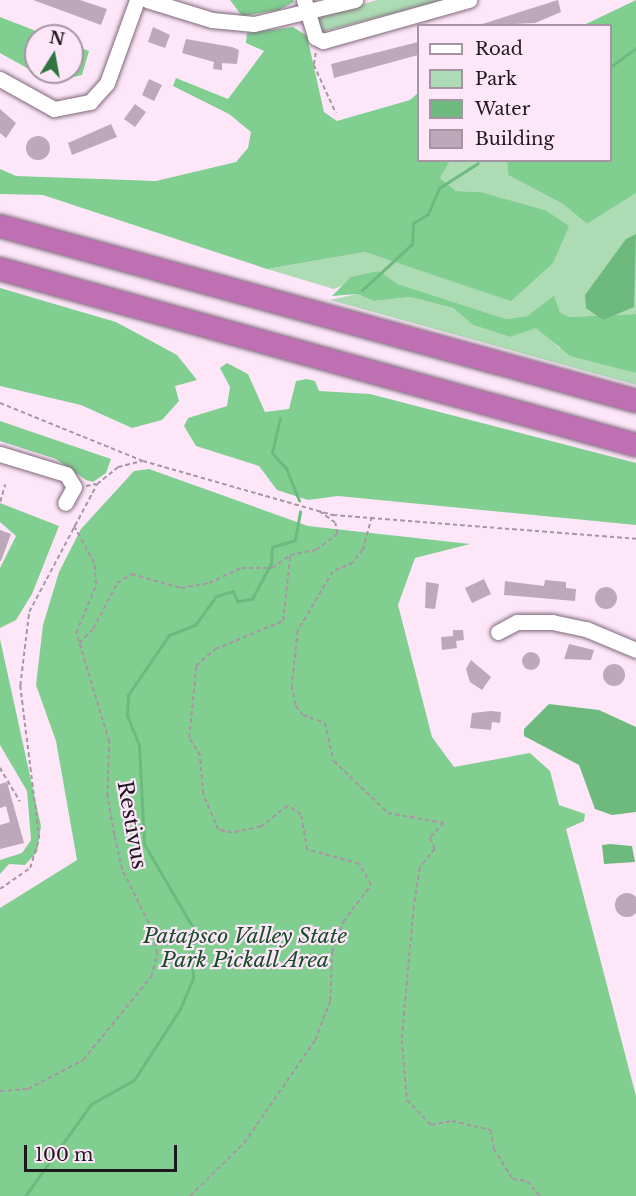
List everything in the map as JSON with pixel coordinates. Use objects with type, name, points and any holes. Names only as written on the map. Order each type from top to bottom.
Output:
[{"type":"highway","points":[[0,226],[636,401]]},
{"type":"highway","points":[[0,269],[636,445]]},
{"type":"street","points":[[0,79],[54,109],[90,102],[107,83],[137,0]]},
{"type":"street","points":[[147,0],[234,24],[305,7],[355,0]]},
{"type":"street","points":[[305,7],[318,40],[470,0]]},
{"type":"street","points":[[0,454],[66,474],[74,487],[65,503]]},
{"type":"street","points":[[498,632],[517,622],[552,622],[586,629],[636,650]]},
{"type":"path","points":[[318,40],[314,65],[336,113]]},
{"type":"path","points":[[0,403],[143,461],[320,512],[636,539]]},
{"type":"path","points":[[0,889],[30,868],[39,839],[20,686],[23,637],[47,570],[97,484],[118,467],[143,461]]},
{"type":"path","points":[[0,502],[5,485]]},
{"type":"path","points":[[79,643],[93,629],[117,583],[132,574],[181,588],[214,582],[241,568],[272,568],[290,555],[316,550],[338,534],[335,523],[320,512]]},
{"type":"path","points":[[372,517],[363,550],[353,563],[333,572],[298,632],[292,686],[296,706],[303,715],[325,723],[334,760],[388,813],[444,824],[429,838],[435,849],[420,868],[414,907],[402,1040],[408,1058],[407,1100],[431,1125],[452,1121],[491,1130],[494,1149],[513,1179],[527,1180],[540,1196]]},
{"type":"path","name":"Restivus","points":[[0,1091],[28,1089],[83,1060],[151,977],[157,954],[152,930],[122,870],[107,797],[109,741],[76,633],[96,585],[94,563],[73,525]]},
{"type":"path","points":[[190,1196],[244,1143],[315,1040],[330,1001],[332,952],[344,922],[371,885],[359,864],[307,850],[301,815],[288,806],[261,827],[232,833],[218,830],[203,794],[200,756],[189,738],[196,666],[215,649],[283,621],[290,600],[290,555]]},
{"type":"path","points":[[0,768],[20,801]]},
{"type":"green space","points":[[230,0],[293,0],[294,2],[279,10],[242,16]]},
{"type":"green space","points":[[377,0],[444,0],[321,32],[317,22],[323,16]]},
{"type":"green space","points":[[636,0],[636,193],[587,224],[563,204],[508,175],[507,162],[612,162],[612,24],[586,24]]},
{"type":"green space","points":[[0,17],[24,26],[24,66],[0,53]]},
{"type":"green space","points":[[293,27],[307,36],[324,112],[337,121],[410,100],[417,94],[417,162],[449,162],[440,178],[456,191],[481,192],[545,210],[569,226],[553,263],[511,301],[365,252],[267,269],[43,195],[0,194],[0,169],[16,176],[156,181],[236,162],[248,148],[251,132],[229,114],[173,86],[176,78],[228,99],[264,51],[246,43],[247,33]]},
{"type":"green space","points":[[84,49],[89,51],[84,68]]},
{"type":"green space","points":[[449,162],[507,162],[508,175],[563,204],[587,224],[636,193],[636,314],[569,317],[560,312],[554,297],[527,316],[506,319],[398,284],[379,271],[334,289],[267,269],[365,252],[511,300],[545,210],[481,192],[456,191],[440,178]]},
{"type":"green space","points":[[379,271],[398,284],[506,319],[527,316],[554,296],[560,312],[569,317],[636,314],[636,373],[570,356],[536,328],[510,337],[473,325],[453,308],[410,297],[374,301],[357,294],[332,296],[351,277]]},
{"type":"green space","points":[[0,288],[116,322],[177,355],[197,380],[175,386],[179,401],[162,420],[132,428],[81,405],[0,386]]},
{"type":"green space","points":[[357,294],[374,301],[410,297],[453,308],[473,325],[510,337],[537,327],[559,348],[636,373],[636,385],[330,300]]},
{"type":"green space","points":[[227,363],[248,374],[265,412],[289,409],[296,381],[307,379],[315,381],[319,391],[370,394],[636,463],[636,525],[338,496],[308,500],[277,490],[259,466],[196,446],[184,426],[188,418],[227,406],[230,387],[220,368]]},
{"type":"green space","points":[[0,421],[111,459],[106,473],[93,482],[86,480],[56,459],[0,441]]},
{"type":"green space","name":"Patapsco Valley State Park Pickall Area","points":[[149,469],[308,526],[470,544],[415,558],[398,605],[432,737],[454,767],[530,753],[550,771],[559,805],[585,814],[584,821],[566,829],[636,1096],[636,1196],[0,1196],[0,908],[77,860],[56,741],[36,685],[43,625],[59,572],[81,529],[134,471]]},
{"type":"green space","points":[[0,503],[59,526],[32,594],[16,620],[0,628],[0,568],[16,536],[0,522]]},
{"type":"green space","points":[[0,639],[41,826],[37,852],[25,865],[9,864],[0,874],[0,860],[22,853],[31,840],[27,791],[0,745]]},
{"type":"water","points":[[636,234],[634,307],[603,320],[586,308],[585,295],[626,239]]},
{"type":"water","points":[[549,704],[599,710],[636,727],[636,812],[612,815],[595,809],[579,765],[524,736],[524,729]]},
{"type":"water","points":[[602,845],[632,846],[635,862],[604,864]]},
{"type":"building","points":[[33,0],[80,0],[107,9],[101,25]]},
{"type":"building","points":[[558,0],[561,12],[535,23],[482,24]]},
{"type":"building","points":[[153,27],[170,35],[165,48],[148,42]]},
{"type":"building","points":[[186,39],[239,50],[237,64],[222,63],[222,70],[213,69],[214,62],[182,53]]},
{"type":"building","points":[[417,42],[417,55],[334,78],[331,64]]},
{"type":"building","points":[[149,79],[162,85],[154,101],[142,95]]},
{"type":"building","points":[[135,104],[146,112],[135,127],[124,119]]},
{"type":"building","points":[[0,109],[16,123],[6,138],[0,133]]},
{"type":"building","points":[[111,124],[117,137],[72,155],[68,143]]},
{"type":"building","points":[[38,136],[47,139],[50,148],[47,157],[38,160],[29,157],[26,148],[29,139]]},
{"type":"building","points":[[0,530],[11,534],[1,561],[0,561]]},
{"type":"building","points":[[484,579],[491,594],[472,603],[465,588]]},
{"type":"building","points":[[545,580],[566,582],[566,588],[576,589],[575,601],[504,595],[505,581],[544,586]]},
{"type":"building","points":[[426,582],[439,584],[435,609],[425,608]]},
{"type":"building","points":[[606,587],[614,590],[617,598],[614,606],[606,609],[598,606],[595,598],[598,590]]},
{"type":"building","points":[[453,630],[463,630],[464,640],[456,641],[457,648],[442,650],[441,637],[453,636]]},
{"type":"building","points":[[569,644],[594,650],[591,660],[564,659]]},
{"type":"building","points":[[527,652],[535,652],[540,657],[538,668],[527,670],[522,665],[522,657]]},
{"type":"building","points":[[471,660],[491,677],[482,690],[470,682],[466,669]]},
{"type":"building","points":[[614,664],[622,667],[625,675],[622,683],[614,686],[606,683],[603,675],[606,667]]},
{"type":"building","points":[[501,712],[500,723],[492,722],[491,730],[470,728],[472,713]]},
{"type":"building","points":[[7,782],[24,843],[0,849],[0,825],[10,822],[6,806],[0,808],[0,784]]},
{"type":"building","points":[[627,893],[635,897],[637,910],[635,913],[627,917],[619,913],[615,905],[619,897]]},
{"type":"waterway","points":[[612,66],[636,48]]},
{"type":"waterway","points":[[362,290],[412,244],[413,223],[428,214],[439,188],[478,163]]},
{"type":"waterway","points":[[280,418],[272,453],[286,468],[299,500]]},
{"type":"waterway","points":[[25,1196],[91,1104],[134,1080],[180,1009],[193,978],[192,926],[144,844],[139,745],[127,716],[128,695],[169,635],[195,625],[216,596],[233,591],[237,601],[252,599],[271,564],[272,547],[295,540],[300,511]]}]
